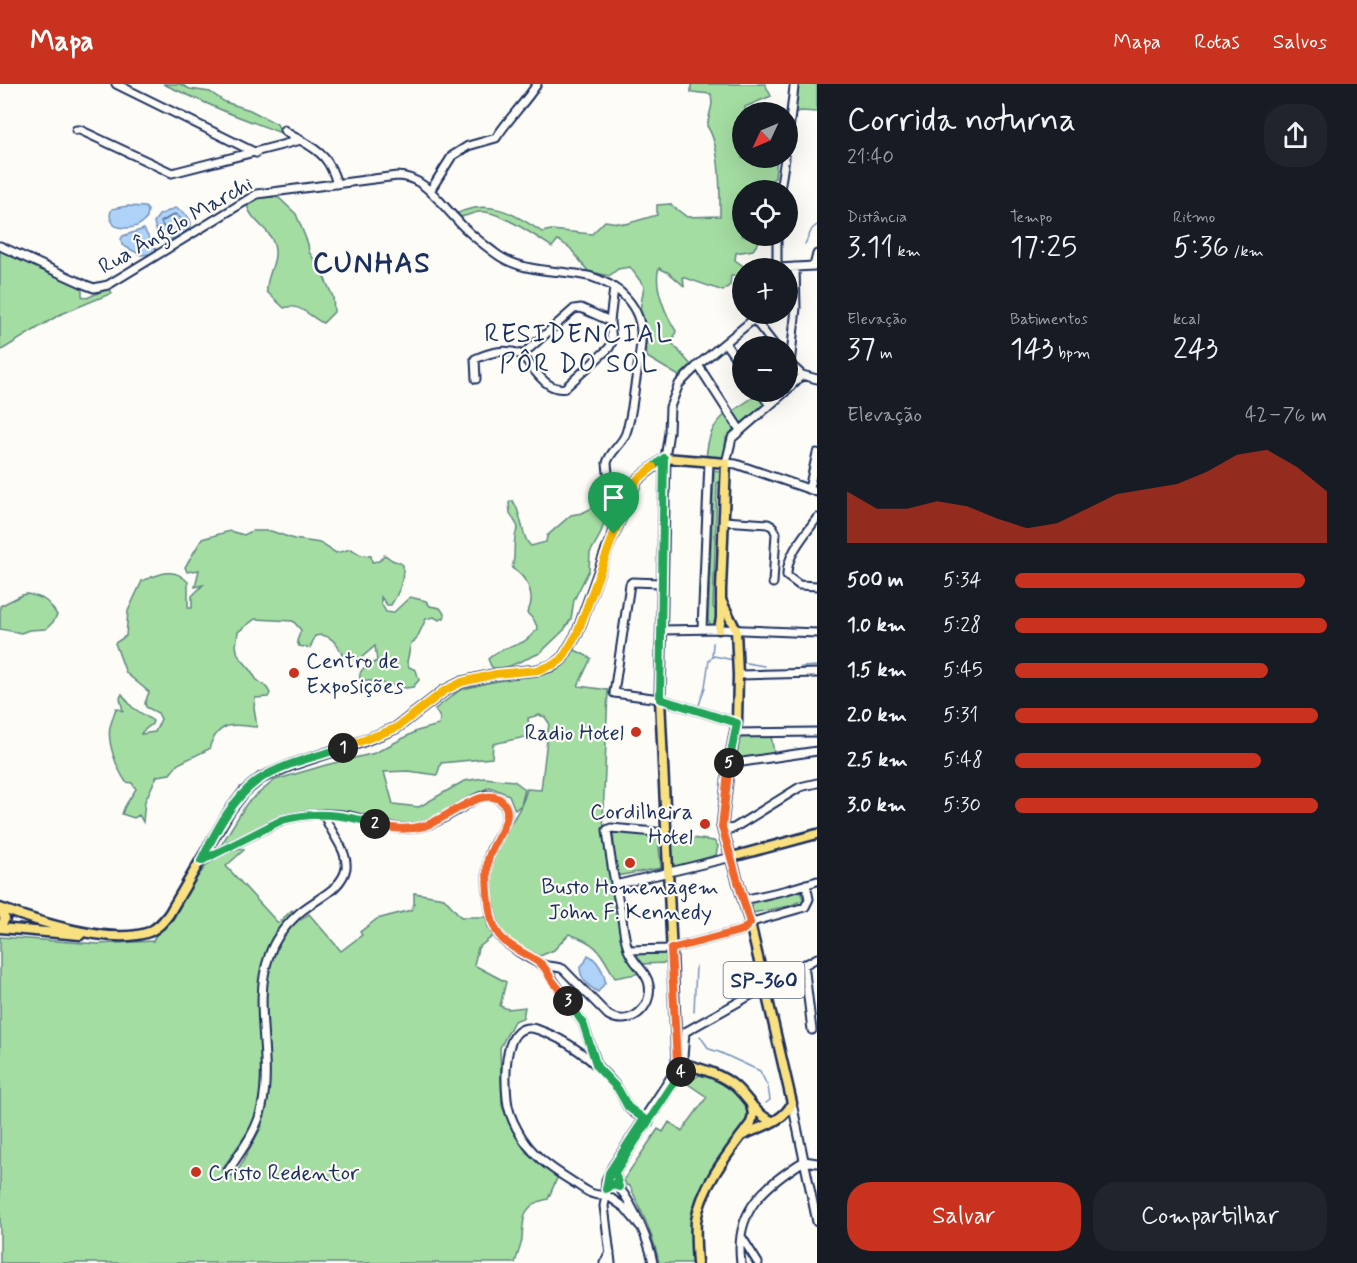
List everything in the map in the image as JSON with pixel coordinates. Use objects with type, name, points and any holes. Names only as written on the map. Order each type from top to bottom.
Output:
[{"type":"main road","points":[[664,458],[660,699],[675,1032],[680,1063],[723,1077],[751,1102],[764,1118],[776,1120]]},
{"type":"main road","points":[[0,909],[73,930],[104,934],[133,936],[155,929],[169,914],[237,800],[261,778],[396,728],[444,691],[462,682],[496,674],[538,670],[555,664],[562,659],[577,634],[614,534],[637,480],[664,458],[726,462]]},
{"type":"main road","name":"SP-360","points":[[726,462],[721,600],[736,630],[738,675],[737,723],[729,764],[722,827],[766,986],[792,1103]]},
{"type":"main road","points":[[719,629],[721,600]]},
{"type":"main road","points":[[732,857],[817,834]]},
{"type":"main road","points":[[0,909],[5,919],[0,928],[72,935],[104,934]]},
{"type":"main road","points":[[697,1263],[696,1229],[701,1201],[752,1119],[751,1102]]},
{"type":"main road","points":[[741,1136],[776,1120],[787,1112],[792,1103]]},
{"type":"street","points":[[116,84],[256,153]]},
{"type":"street","points":[[430,191],[452,156],[468,146],[496,138],[537,84]]},
{"type":"street","points":[[791,102],[793,85]]},
{"type":"street","points":[[76,130],[172,173],[300,140]]},
{"type":"street","points":[[284,130],[330,163],[337,184]]},
{"type":"street","name":"Rua Ângelo Marchi","points":[[0,246],[86,285],[101,287],[265,191],[404,176],[412,179],[430,191],[469,233],[504,260],[521,267],[596,277],[628,299],[639,316],[641,342],[627,430],[607,464],[614,534]]},
{"type":"street","points":[[798,267],[816,267],[817,254]]},
{"type":"street","points":[[476,379],[475,359],[492,352],[514,352],[522,355],[549,386],[556,389],[564,388],[609,348],[612,342],[610,321],[614,288]]},
{"type":"street","points":[[522,355],[574,309],[580,309],[610,321]]},
{"type":"street","points":[[664,458],[672,398],[679,384],[698,365],[748,324]]},
{"type":"street","points":[[758,324],[767,336]]},
{"type":"street","points":[[725,343],[732,353]]},
{"type":"street","points":[[698,365],[740,430]]},
{"type":"street","points":[[798,372],[817,379]]},
{"type":"street","points":[[798,379],[802,375]]},
{"type":"street","points":[[774,402],[732,438],[726,462],[813,490],[817,453]]},
{"type":"street","points":[[702,629],[709,462]]},
{"type":"street","points":[[817,518],[797,546],[787,571],[788,576],[799,585],[817,586]]},
{"type":"street","points":[[724,521],[768,524],[773,527],[776,533],[773,583]]},
{"type":"street","points":[[661,584],[632,582],[613,690],[615,693],[660,699],[737,723]]},
{"type":"street","points":[[661,630],[719,629],[817,633]]},
{"type":"street","points":[[738,675],[817,673]]},
{"type":"street","points":[[735,733],[817,732]]},
{"type":"street","points":[[729,764],[817,751]]},
{"type":"street","points":[[722,827],[732,829],[800,787],[817,783]]},
{"type":"street","points":[[201,861],[282,820],[305,815],[324,814],[352,817],[388,827],[411,828],[441,820],[483,796],[489,795],[499,799],[503,802],[507,813],[489,859],[492,920],[497,933],[504,941],[543,965],[583,1023],[597,1067]]},
{"type":"street","points":[[228,1171],[254,1130],[264,1098],[266,1074],[262,997],[268,957],[274,942],[283,930],[298,914],[339,883],[346,869],[344,853],[324,814]]},
{"type":"street","points":[[543,965],[563,969],[608,1015],[623,1020],[633,1018],[638,1014],[645,1005],[649,991],[646,977],[628,950],[607,831],[611,828],[666,833]]},
{"type":"street","points":[[615,885],[732,857]]},
{"type":"street","points":[[744,900],[817,881]]},
{"type":"street","points":[[628,950],[671,949],[743,930],[750,923],[805,907],[809,899],[806,885]]},
{"type":"street","points":[[675,1032],[685,1032],[817,958]]},
{"type":"street","points":[[804,964],[812,1030]]},
{"type":"street","points":[[620,1188],[619,1196],[594,1195],[543,1163],[528,1148],[516,1128],[507,1100],[507,1057],[513,1039],[519,1030],[528,1028],[540,1030],[575,1047],[618,1089],[628,1107],[647,1120]]},
{"type":"street","points":[[606,1220],[609,1211],[609,1173],[677,1078],[685,1032]]},
{"type":"street","points":[[792,1103],[817,1222]]},
{"type":"street","points":[[647,1120],[615,1172],[620,1188],[640,1226],[653,1263]]},
{"type":"street","points":[[776,1120],[789,1121],[798,1130]]},
{"type":"street","points":[[741,1263],[739,1251],[741,1236],[750,1210],[764,1190],[777,1178],[804,1161],[817,1163]]},
{"type":"street","points":[[611,1263],[604,1206],[612,1184],[620,1188]]},
{"type":"street","points":[[608,1195],[623,1206],[640,1226]]},
{"type":"street","points":[[609,1211],[623,1206]]},
{"type":"street","points":[[741,1236],[758,1263]]},
{"type":"street","points":[[604,1263],[610,1253]]},
{"type":"green space","points":[[163,84],[180,84],[190,89],[210,92],[225,102],[250,110],[277,124],[281,133],[226,112]]},
{"type":"green space","points":[[691,84],[765,84],[771,96],[757,102],[732,102],[732,168],[776,168],[775,178],[771,180],[732,180],[732,246],[756,246],[753,250],[736,253],[735,258],[732,258],[730,285],[723,291],[683,277],[684,286],[659,268],[659,291],[668,317],[676,331],[672,343],[691,365],[679,376],[647,357],[645,324],[640,310],[644,286],[630,267],[618,269],[609,276],[588,271],[570,248],[558,240],[552,247],[517,225],[487,212],[460,217],[456,214],[479,207],[490,208],[511,214],[542,232],[551,230],[592,234],[605,221],[626,224],[657,215],[657,205],[670,204],[687,217],[720,216],[717,157],[712,135],[707,126],[712,104],[711,94],[691,92]]},
{"type":"green space","points":[[798,84],[817,84],[817,112],[798,112],[798,102],[794,102]]},
{"type":"green space","points":[[260,195],[279,198],[296,214],[309,252],[321,270],[333,297],[334,312],[323,323],[295,307],[284,308],[267,292],[275,257],[274,245],[269,234],[252,216],[247,205]]},
{"type":"green space","points":[[0,249],[82,286],[82,296],[87,298],[109,288],[112,293],[59,315],[0,351]]},
{"type":"green space","points":[[746,402],[764,402],[765,404],[740,424],[733,411]]},
{"type":"green space","points":[[727,413],[735,427],[726,438],[724,456],[721,459],[706,458],[711,433]]},
{"type":"green space","points":[[714,470],[722,472],[722,481],[717,483],[713,607],[718,613],[716,626],[711,626],[708,620]]},
{"type":"green space","points":[[511,501],[519,513],[525,538],[531,546],[546,542],[547,536],[571,515],[582,513],[600,504],[606,517],[600,535],[590,553],[589,570],[574,600],[571,619],[564,630],[540,653],[498,671],[491,666],[488,659],[501,650],[525,641],[538,629],[534,620],[527,613],[531,600],[529,588],[522,576],[512,568],[518,527],[510,513],[509,503]]},
{"type":"green space","points":[[230,531],[244,535],[252,531],[271,531],[294,539],[320,543],[336,553],[351,549],[361,555],[371,556],[372,562],[379,561],[385,555],[403,565],[401,586],[391,605],[387,605],[381,597],[381,603],[386,612],[393,613],[410,597],[440,608],[445,615],[439,620],[434,617],[426,619],[416,640],[411,643],[407,662],[409,667],[416,670],[419,680],[413,687],[406,688],[360,679],[362,669],[377,661],[375,646],[356,660],[343,657],[333,640],[325,636],[315,636],[310,648],[299,646],[297,641],[301,630],[293,621],[255,619],[238,632],[236,646],[238,655],[270,693],[268,697],[255,698],[257,727],[227,726],[213,739],[209,749],[178,764],[170,774],[157,776],[145,801],[143,822],[139,815],[134,818],[122,814],[136,789],[132,783],[126,782],[116,763],[111,748],[110,727],[116,708],[123,711],[120,698],[122,694],[132,707],[153,721],[141,734],[155,732],[161,719],[158,713],[146,707],[149,692],[126,673],[115,643],[126,636],[128,611],[142,581],[166,573],[183,577],[188,582],[188,608],[192,608],[192,596],[203,585],[195,587],[199,570],[187,572],[185,567],[202,539]]},
{"type":"green space","points":[[27,594],[41,598],[51,606],[57,615],[53,622],[46,629],[21,633],[0,629],[0,606]]},
{"type":"green space","points":[[573,649],[591,658],[578,686],[608,690],[603,820],[626,949],[641,973],[615,978],[593,945],[569,934],[554,950],[540,956],[512,942],[499,928],[495,918],[491,878],[494,854],[522,804],[527,789],[541,790],[549,723],[545,717],[539,715],[528,718],[530,736],[493,744],[492,758],[441,763],[437,775],[408,771],[384,772],[393,804],[419,807],[464,781],[484,778],[514,781],[525,789],[521,805],[515,810],[509,795],[490,787],[422,822],[408,824],[353,812],[315,811],[298,814],[267,825],[218,850],[247,803],[275,780],[375,753],[417,731],[439,725],[440,718],[435,709],[460,690],[545,673],[564,660]]},
{"type":"green space","points":[[738,736],[771,736],[774,753],[735,760]]},
{"type":"green space","points":[[613,831],[658,837],[661,868],[616,876]]},
{"type":"green space","points":[[669,835],[714,841],[718,846],[716,855],[671,868]]},
{"type":"green space","points":[[240,848],[244,850],[226,866],[278,923],[292,910],[301,920],[309,914],[341,951],[362,935],[360,932],[377,919],[411,910],[414,904],[414,893],[444,898],[461,917],[486,917],[493,936],[478,948],[474,965],[506,982],[500,1006],[508,1009],[525,1007],[523,1018],[514,1021],[500,1048],[502,1106],[511,1127],[527,1153],[558,1176],[548,1199],[534,1204],[526,1213],[515,1263],[0,1263],[0,937],[98,944],[153,941],[159,932],[172,921],[192,884],[204,868],[211,861]],"holes":[[[254,1123],[262,1126],[235,1176],[225,1175],[223,1168]]]},
{"type":"green space","points":[[800,887],[803,900],[789,906],[752,913],[750,899]]},
{"type":"green space","points":[[635,954],[669,954],[669,963],[640,964]]},
{"type":"green space","points":[[699,1075],[725,1084],[739,1095],[744,1102],[749,1119],[716,1162],[698,1198],[694,1211],[692,1237],[694,1263],[659,1263],[647,1224],[630,1186],[626,1185],[624,1179],[658,1129],[663,1132],[669,1122],[682,1131],[707,1097],[688,1084]]},
{"type":"water","points":[[127,206],[145,207],[148,210],[147,218],[132,227],[115,226],[110,216],[112,209]]},
{"type":"water","points":[[175,208],[188,217],[191,222],[190,227],[176,238],[163,238],[157,232],[154,222],[159,215]]},
{"type":"water","points":[[144,229],[156,250],[152,254],[141,255],[122,245],[123,236]]},
{"type":"water","points":[[588,955],[597,963],[604,975],[605,983],[598,992],[585,982],[581,975],[580,967]]},
{"type":"waterway","points":[[805,244],[812,229],[817,225]]},
{"type":"waterway","points":[[712,657],[713,643]]},
{"type":"waterway","points":[[699,705],[705,687],[709,660],[714,656],[733,660]]},
{"type":"waterway","points":[[741,662],[764,666]]},
{"type":"waterway","points":[[801,667],[817,666]]},
{"type":"waterway","points":[[694,1012],[696,966]]},
{"type":"waterway","points":[[700,1036],[709,1049],[760,1071],[768,1087],[770,1100],[766,1103]]},
{"type":"place","name":"Centro de Exposições","points":[[294,673]]},
{"type":"place","name":"Radio Hotel","points":[[636,732]]},
{"type":"place","name":"Cordilheira Hotel","points":[[705,824]]},
{"type":"place","name":"Busto Homenagem John F. Kennedy","points":[[630,863]]},
{"type":"place","name":"Cristo Redentor","points":[[196,1172]]},
{"type":"district","name":"CUNHAS","points":[[372,262]]},
{"type":"district","name":"RESIDENCIAL PÔR DO SOL","points":[[579,348]]},
{"type":"route","points":[[664,458],[660,699],[737,723],[729,764],[722,827],[750,923],[743,930],[671,949],[677,1062],[682,1064],[682,1070],[615,1172],[619,1187],[612,1184],[606,1189],[609,1173],[644,1119],[628,1107],[614,1083],[597,1067],[583,1023],[543,965],[500,938],[495,928],[491,915],[488,864],[490,852],[507,818],[503,802],[493,796],[483,796],[441,820],[411,828],[388,827],[345,815],[292,817],[201,861],[237,800],[261,778],[272,772],[396,728],[444,691],[462,682],[496,674],[538,670],[562,659],[577,634],[614,534],[637,480],[664,458]]}]
